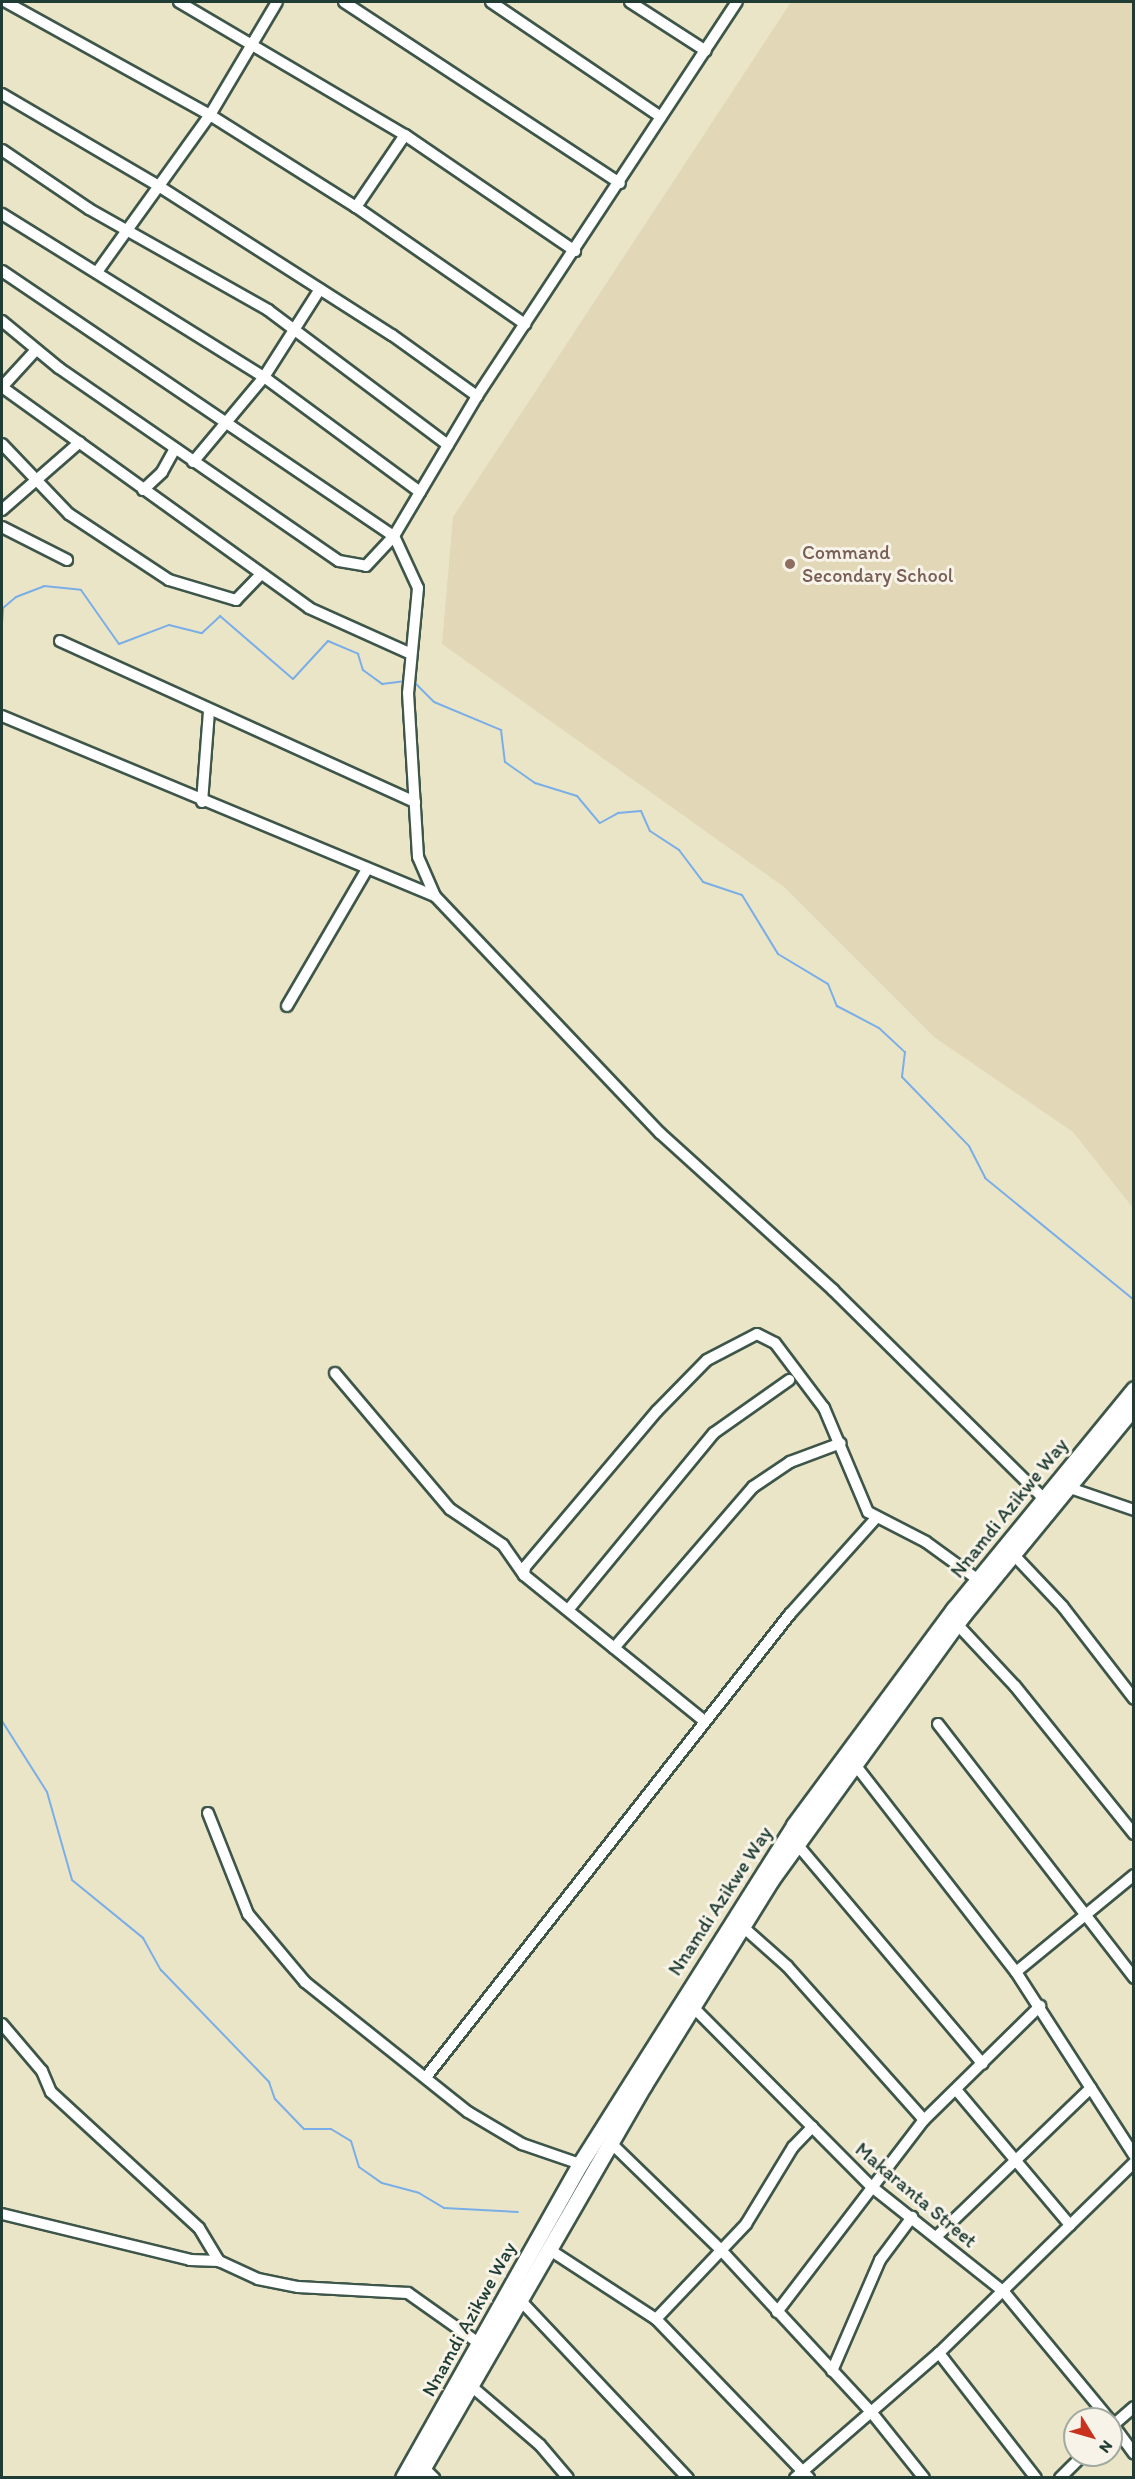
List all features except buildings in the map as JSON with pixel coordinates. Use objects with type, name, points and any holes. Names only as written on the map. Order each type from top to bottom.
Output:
[{"type":"highway","name":"Nnamdi Azikwe Way","points":[[403,2478],[580,2164],[814,1797],[977,1579],[1134,1389]]},
{"type":"highway","name":"Nnamdi Azikwe Way","points":[[424,2474],[470,2385],[613,2145],[692,2006],[796,1844],[853,1762],[956,1623],[1134,1407]]},
{"type":"street","points":[[6,2],[210,115],[356,207],[525,324]]},
{"type":"street","points":[[179,2],[405,135],[575,251]]},
{"type":"street","points":[[97,272],[157,185],[210,115],[277,2]]},
{"type":"street","points":[[344,2],[620,183]]},
{"type":"street","points":[[491,2],[662,117]]},
{"type":"street","points":[[630,2],[706,51]]},
{"type":"street","points":[[2,321],[36,350],[193,462],[339,561],[366,566],[394,537],[477,396],[620,183],[737,2]]},
{"type":"street","points":[[2,94],[157,185],[320,289],[477,396]]},
{"type":"street","points":[[356,207],[405,135]]},
{"type":"street","points":[[2,150],[127,231],[268,310],[293,334],[448,445]]},
{"type":"street","points":[[2,214],[264,377],[420,492]]},
{"type":"street","points":[[2,271],[228,420],[394,537],[418,588],[407,668],[408,693],[418,857],[435,896],[660,1133],[833,1290],[1043,1498]]},
{"type":"street","points":[[193,462],[264,377],[320,289]]},
{"type":"street","points":[[36,350],[2,387],[309,608],[410,653]]},
{"type":"street","points":[[2,510],[38,483],[80,442]]},
{"type":"street","points":[[2,444],[69,514],[169,580],[236,600],[261,574]]},
{"type":"street","points":[[143,490],[175,449]]},
{"type":"street","points":[[2,527],[67,560]]},
{"type":"street","points":[[60,641],[209,712],[415,802]]},
{"type":"street","points":[[202,802],[209,712]]},
{"type":"street","points":[[2,716],[202,802],[435,896]]},
{"type":"street","points":[[287,1006],[367,869]]},
{"type":"street","points":[[524,1575],[525,1567],[657,1411],[707,1360],[757,1334],[775,1343],[824,1408],[841,1443],[862,1503],[877,1517],[926,1542],[977,1579]]},
{"type":"street","points":[[335,1373],[450,1509],[503,1545],[524,1575],[704,1721]]},
{"type":"street","points":[[568,1610],[714,1433],[789,1380]]},
{"type":"street","points":[[614,1647],[753,1487],[790,1462],[841,1443]]},
{"type":"street","points":[[1067,1487],[1134,1510]]},
{"type":"street","points":[[426,2077],[790,1614],[877,1517]]},
{"type":"street","points":[[1012,1553],[1063,1607],[1134,1699]]},
{"type":"street","points":[[956,1623],[1015,1686],[1134,1834]]},
{"type":"street","points":[[938,1724],[1134,1977]]},
{"type":"street","points":[[853,1762],[1016,1972],[1134,2155]]},
{"type":"street","points":[[208,1813],[249,1914],[284,1960],[468,2112],[522,2144],[580,2164]]},
{"type":"street","points":[[796,1844],[983,2064]]},
{"type":"street","points":[[1016,1972],[1134,1875]]},
{"type":"street","points":[[742,1926],[787,1966],[924,2120]]},
{"type":"street","name":"Makaranta Street","points":[[692,2006],[872,2187],[1004,2292],[1098,2407]]},
{"type":"street","points":[[777,2312],[924,2120],[958,2091],[1040,2006]]},
{"type":"street","points":[[2,2024],[42,2072],[51,2092],[199,2228],[219,2261]]},
{"type":"street","points":[[936,2237],[1015,2157],[1091,2088]]},
{"type":"street","points":[[958,2091],[1070,2225]]},
{"type":"street","points":[[656,2319],[722,2251],[812,2127]]},
{"type":"street","points":[[613,2145],[722,2251],[872,2413],[924,2478]]},
{"type":"street","points":[[550,2250],[656,2319],[803,2475],[1004,2292],[1134,2163]]},
{"type":"street","points":[[2,2214],[190,2260],[219,2261],[258,2279],[298,2287],[408,2293],[480,2344]]},
{"type":"street","points":[[832,2371],[880,2260],[912,2217]]},
{"type":"street","points":[[520,2300],[688,2478]]},
{"type":"street","points":[[939,2353],[1036,2478]]},
{"type":"street","points":[[470,2385],[540,2445],[568,2478]]},
{"type":"street","name":"Makaranta Street","points":[[1123,2439],[1134,2454]]},
{"type":"street","points":[[1060,2478],[1071,2467]]},
{"type":"shaded area","name":"Command Secondary School","points":[[791,2],[1133,2],[1133,1208],[1073,1132],[934,1037],[784,887],[442,644],[453,517]]},
{"type":"waterway","points":[[2,624],[3,608],[16,597],[44,586],[81,590],[119,644],[169,625],[202,633],[220,616],[293,679],[328,641],[358,654],[363,670],[382,684],[406,681]]},
{"type":"waterway","points":[[414,682],[434,702],[501,730],[505,762],[535,783],[577,796],[600,823],[618,813],[641,811],[650,831],[679,850],[703,882],[742,895],[778,954],[828,984],[837,1006],[879,1028],[905,1052],[902,1077],[969,1146],[985,1178],[1134,1300]]},
{"type":"waterway","points":[[2,1721],[47,1792],[72,1880],[143,1938],[161,1970],[269,2082],[275,2099],[304,2129],[331,2129],[351,2141],[359,2167],[382,2183],[419,2193],[444,2208],[518,2212]]},
{"type":"place","name":"Command Secondary School","points":[[790,564]]}]
